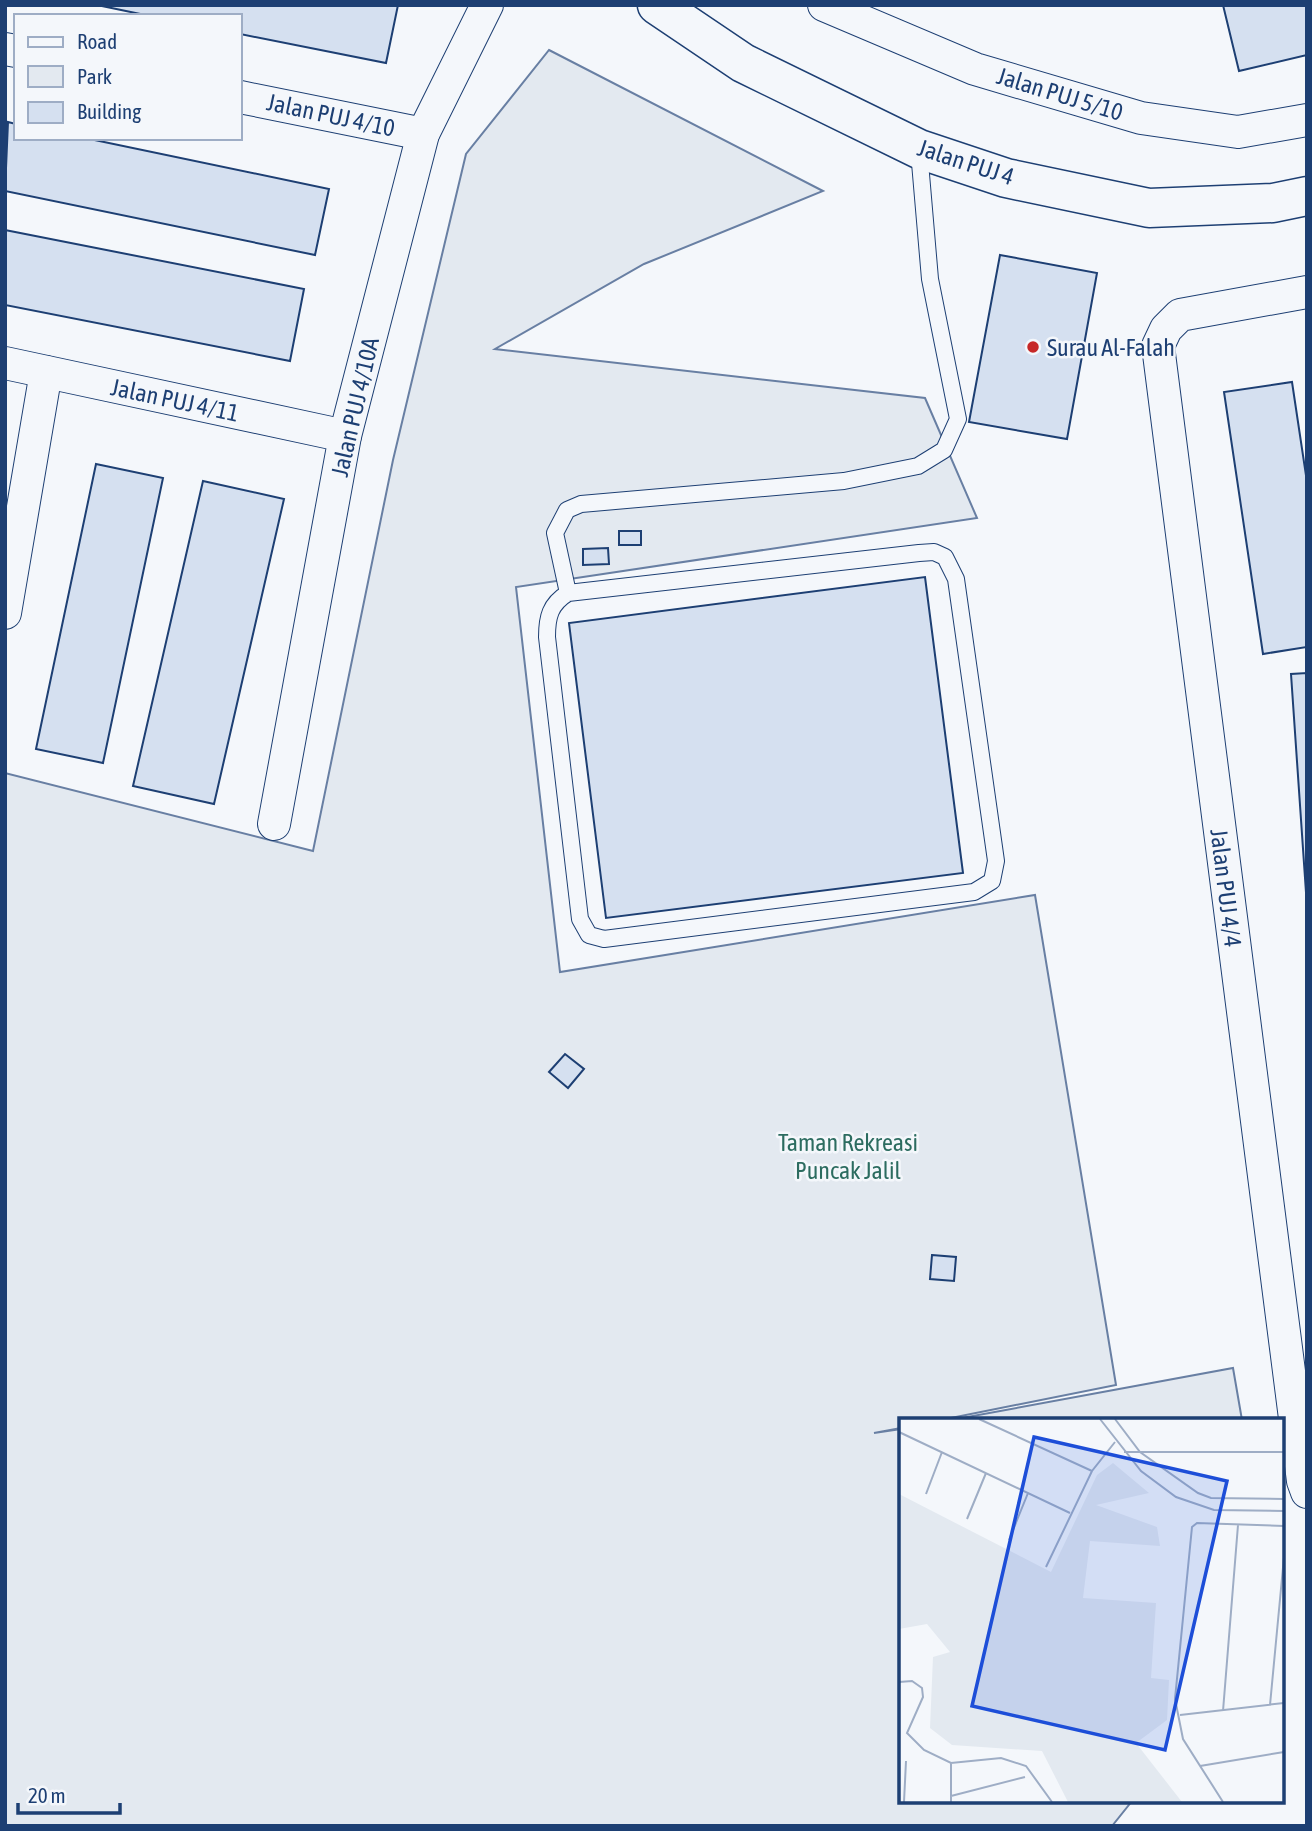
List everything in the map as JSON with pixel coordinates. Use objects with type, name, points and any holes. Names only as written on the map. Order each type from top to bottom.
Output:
[{"type":"street","name":"Jalan PUJ 4/10A","points":[[274,824],[345,436],[423,134],[487,5]]},
{"type":"street","name":"Jalan PUJ 4","points":[[657,5],[743,62],[919,149],[1006,178],[1149,208],[1273,203],[1307,196]]},
{"type":"street","name":"Jalan PUJ 5/10","points":[[824,5],[975,69],[1141,118],[1238,132],[1307,120]]},
{"type":"street","name":"Jalan PUJ 4/10","points":[[242,97],[423,134]]},
{"type":"street","name":"Jalan PUJ 4/4","points":[[1307,292],[1180,315],[1166,329],[1158,346],[1303,1481],[1307,1492]]},
{"type":"street","name":"Jalan PUJ 4/11","points":[[5,363],[345,436]]},
{"type":"street","points":[[5,612],[46,372]]},
{"type":"lane","points":[[568,593],[555,533],[560,518],[574,507],[844,481],[918,466],[944,450],[958,419],[930,279],[919,149]]},
{"type":"lane","points":[[934,552],[945,557],[956,579],[964,633],[996,861],[992,881],[974,892],[604,939],[589,935],[580,919],[547,637],[547,618],[556,600],[568,593],[919,553],[934,552]]},
{"type":"green space","name":"Taman Rekreasi Puncak Jalil","points":[[549,50],[823,191],[644,264],[495,349],[925,398],[977,518],[516,587],[560,972],[1035,895],[1116,1385],[951,1418],[899,1418],[899,1428],[874,1433],[899,1429],[899,1803],[1130,1803],[1112,1826],[5,1826],[5,773],[313,851],[393,460],[466,154]]},
{"type":"green space","points":[[1233,1368],[1242,1418],[962,1418]]},
{"type":"building","points":[[97,5],[398,5],[386,63],[242,34],[242,14],[140,14]]},
{"type":"building","points":[[1223,5],[1307,5],[1307,55],[1239,71]]},
{"type":"building","points":[[8,122],[14,124],[14,140],[95,140],[329,189],[315,255],[5,191]]},
{"type":"building","points":[[5,230],[304,289],[290,361],[5,305]]},
{"type":"building","name":"Surau Al-Falah","points":[[1000,255],[1097,273],[1067,439],[969,422]]},
{"type":"building","points":[[1292,382],[1307,482],[1307,647],[1263,654],[1224,392]]},
{"type":"building","points":[[96,464],[163,478],[103,763],[36,749]]},
{"type":"building","points":[[203,481],[284,499],[214,804],[133,786]]},
{"type":"building","points":[[619,531],[641,531],[641,545],[619,545]]},
{"type":"building","points":[[608,548],[609,564],[583,565],[583,549]]},
{"type":"building","points":[[925,577],[963,873],[606,918],[569,623]]},
{"type":"building","points":[[1307,673],[1307,907],[1291,674]]},
{"type":"building","points":[[565,1054],[584,1069],[568,1088],[549,1072]]},
{"type":"building","points":[[932,1255],[956,1257],[954,1281],[930,1279]]},
{"type":"place","name":"Surau Al-Falah","points":[[1033,347]]}]
